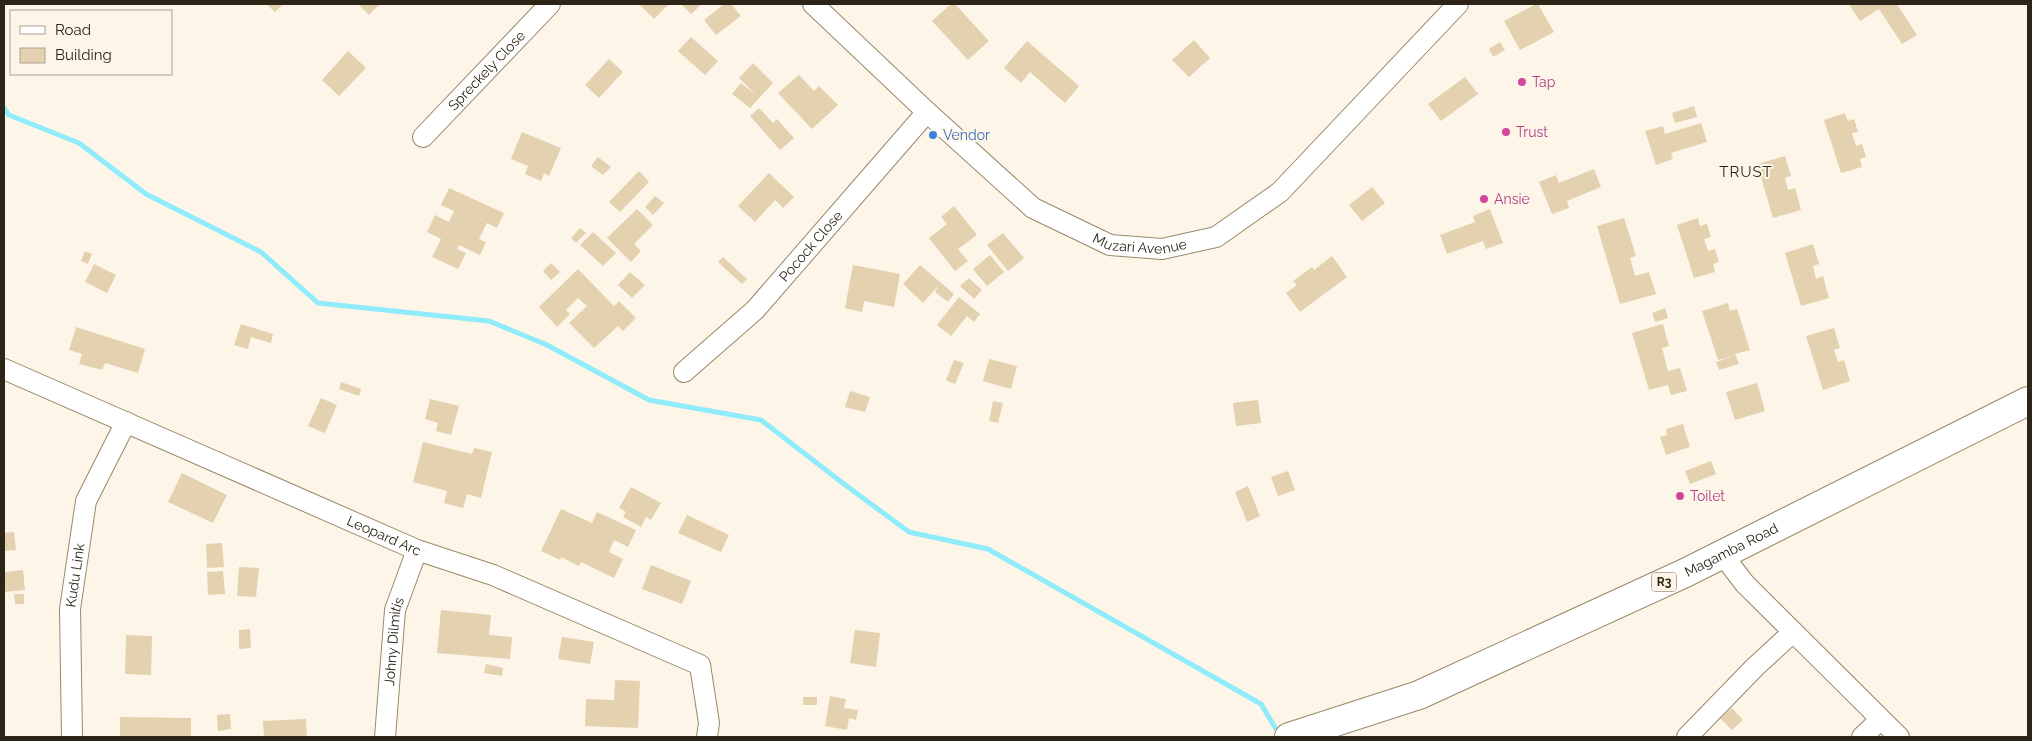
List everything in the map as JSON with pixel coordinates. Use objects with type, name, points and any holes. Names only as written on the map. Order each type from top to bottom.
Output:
[{"type":"highway","name":"Magamba Road","points":[[1289,737],[1419,695],[1722,554],[2028,401]]},
{"type":"street","name":"Spreckely Close","points":[[423,137],[550,4]]},
{"type":"street","name":"Muzari Avenue","points":[[814,4],[1033,208],[1110,245],[1162,249],[1216,237],[1280,192],[1458,4]]},
{"type":"street","name":"Pocock Close","points":[[684,372],[756,310],[928,112]]},
{"type":"street","name":"Leopard Arc","points":[[4,369],[417,550],[493,575],[700,665],[708,723],[707,737]]},
{"type":"street","name":"Kudu Link","points":[[72,737],[70,609],[86,501],[126,422]]},
{"type":"street","name":"Johny Dilmitis","points":[[385,737],[395,610],[417,550]]},
{"type":"street","points":[[1722,554],[1745,584],[1898,737]]},
{"type":"street","points":[[1687,737],[1755,667],[1793,632]]},
{"type":"street","points":[[1862,737],[1880,720]]},
{"type":"building","points":[[266,4],[283,4],[275,12]]},
{"type":"building","points":[[358,4],[380,4],[369,15]]},
{"type":"building","points":[[639,4],[669,4],[654,19]]},
{"type":"building","points":[[681,4],[702,4],[691,14]]},
{"type":"building","points":[[724,4],[731,4],[741,16],[716,35],[704,20]]},
{"type":"building","points":[[951,4],[955,4],[989,41],[968,60],[932,21]]},
{"type":"building","points":[[1538,4],[1554,32],[1520,50],[1504,21]]},
{"type":"building","points":[[1849,4],[1897,4],[1917,35],[1902,44],[1879,9],[1860,21]]},
{"type":"building","points":[[691,37],[718,61],[705,75],[678,51]]},
{"type":"building","points":[[1194,40],[1210,58],[1189,77],[1172,60]]},
{"type":"building","points":[[1027,41],[1079,86],[1065,103],[1030,72],[1021,83],[1004,68]]},
{"type":"building","points":[[1500,42],[1505,50],[1493,57],[1489,49]]},
{"type":"building","points":[[348,51],[366,68],[339,96],[322,80]]},
{"type":"building","points":[[609,59],[623,72],[599,98],[585,85]]},
{"type":"building","points":[[753,63],[773,83],[750,108],[732,94],[741,83],[756,95],[739,78]]},
{"type":"building","points":[[799,75],[814,91],[819,86],[838,105],[812,129],[778,93]]},
{"type":"building","points":[[1465,77],[1478,94],[1441,121],[1428,104]]},
{"type":"building","points":[[1694,106],[1697,117],[1675,123],[1672,113]]},
{"type":"building","points":[[759,108],[773,123],[777,119],[794,138],[780,150],[750,116]]},
{"type":"building","points":[[1845,113],[1848,121],[1854,119],[1858,132],[1852,133],[1856,146],[1862,144],[1866,157],[1860,159],[1862,167],[1841,173],[1824,120]]},
{"type":"building","points":[[1701,123],[1707,142],[1671,153],[1673,159],[1656,165],[1645,131],[1663,126],[1665,134]]},
{"type":"building","points":[[522,132],[561,148],[549,176],[544,173],[541,181],[525,174],[528,166],[511,159]]},
{"type":"building","points":[[1785,156],[1791,176],[1785,178],[1788,190],[1795,188],[1801,210],[1773,218],[1757,164]]},
{"type":"building","points":[[598,157],[611,167],[603,175],[591,166]]},
{"type":"building","points":[[1594,169],[1601,187],[1567,201],[1569,208],[1552,214],[1539,182],[1556,175],[1559,183]]},
{"type":"building","points":[[639,171],[649,182],[620,212],[609,202]]},
{"type":"building","points":[[769,173],[794,197],[783,208],[775,200],[755,222],[738,206]]},
{"type":"building","points":[[1372,187],[1385,203],[1362,221],[1349,205]]},
{"type":"building","points":[[449,188],[504,213],[497,228],[487,223],[479,239],[486,242],[480,255],[459,245],[457,249],[466,253],[458,269],[432,257],[441,239],[427,232],[435,215],[449,222],[454,211],[441,205]]},
{"type":"building","points":[[655,196],[664,203],[653,215],[645,207]]},
{"type":"building","points":[[954,206],[977,235],[958,249],[968,261],[955,271],[929,238],[947,224],[941,217]]},
{"type":"building","points":[[637,209],[653,225],[634,244],[641,251],[631,262],[607,238]]},
{"type":"building","points":[[1490,209],[1503,243],[1486,249],[1483,241],[1447,254],[1440,235],[1475,222],[1473,216]]},
{"type":"building","points":[[1624,218],[1636,256],[1630,258],[1635,276],[1649,272],[1656,294],[1620,304],[1597,226]]},
{"type":"building","points":[[1698,218],[1700,226],[1707,224],[1711,237],[1704,239],[1708,251],[1715,249],[1719,262],[1713,264],[1715,272],[1694,278],[1677,225]]},
{"type":"building","points":[[580,228],[586,233],[576,243],[571,238]]},
{"type":"building","points":[[593,232],[616,253],[603,266],[580,245]]},
{"type":"building","points":[[1003,233],[1024,258],[1008,271],[987,245]]},
{"type":"building","points":[[1813,244],[1819,264],[1813,266],[1816,279],[1823,276],[1829,298],[1801,306],[1785,253]]},
{"type":"building","points":[[85,251],[92,254],[88,264],[81,261]]},
{"type":"building","points":[[990,255],[1004,272],[987,286],[973,269]]},
{"type":"building","points":[[1332,256],[1347,277],[1300,312],[1286,293],[1297,285],[1293,281],[1312,267],[1314,270]]},
{"type":"building","points":[[723,257],[747,279],[742,284],[718,262]]},
{"type":"building","points":[[551,263],[560,272],[551,280],[543,271]]},
{"type":"building","points":[[94,264],[116,275],[107,293],[85,282]]},
{"type":"building","points":[[853,265],[900,274],[894,307],[864,301],[862,312],[845,308]]},
{"type":"building","points":[[920,265],[954,294],[948,302],[935,292],[939,285],[923,303],[903,284]]},
{"type":"building","points":[[578,269],[614,306],[619,301],[636,318],[623,331],[618,326],[594,348],[569,323],[587,306],[578,298],[566,310],[570,314],[557,327],[539,307]]},
{"type":"building","points":[[630,272],[645,285],[632,298],[618,285]]},
{"type":"building","points":[[969,278],[982,290],[974,299],[960,286]]},
{"type":"building","points":[[959,297],[980,314],[974,322],[967,316],[951,336],[937,325]]},
{"type":"building","points":[[1728,303],[1730,311],[1737,309],[1750,350],[1735,354],[1739,364],[1719,370],[1716,362],[1734,356],[1718,360],[1702,311]]},
{"type":"building","points":[[1665,308],[1668,318],[1655,322],[1652,313]]},
{"type":"building","points":[[241,324],[273,334],[271,343],[251,337],[248,349],[234,345]]},
{"type":"building","points":[[1663,324],[1669,346],[1662,348],[1668,371],[1680,368],[1687,391],[1671,395],[1668,385],[1649,390],[1632,333]]},
{"type":"building","points":[[76,327],[145,349],[138,373],[105,363],[102,370],[79,364],[82,354],[69,350]]},
{"type":"building","points":[[1834,328],[1840,348],[1834,350],[1838,362],[1844,360],[1850,381],[1823,390],[1806,336]]},
{"type":"building","points":[[989,359],[1017,366],[1011,389],[983,381]]},
{"type":"building","points":[[954,360],[964,363],[955,384],[946,380]]},
{"type":"building","points":[[341,382],[361,389],[359,396],[339,389]]},
{"type":"building","points":[[1757,383],[1765,411],[1735,420],[1726,392]]},
{"type":"building","points":[[850,391],[870,397],[865,412],[845,407]]},
{"type":"building","points":[[321,398],[337,405],[325,433],[308,426]]},
{"type":"building","points":[[430,399],[459,406],[451,435],[436,431],[438,423],[425,419]]},
{"type":"building","points":[[1258,400],[1261,423],[1236,426],[1233,403]]},
{"type":"building","points":[[993,401],[1003,403],[998,423],[989,421]]},
{"type":"building","points":[[1683,424],[1690,447],[1666,455],[1660,437],[1667,435],[1666,429]]},
{"type":"building","points":[[423,442],[472,454],[474,448],[492,452],[481,498],[467,494],[463,508],[444,503],[447,491],[413,482]]},
{"type":"building","points":[[1711,461],[1716,474],[1690,484],[1685,471]]},
{"type":"building","points":[[1288,471],[1295,490],[1278,496],[1271,477]]},
{"type":"building","points":[[182,473],[227,495],[213,523],[168,502]]},
{"type":"building","points":[[1248,486],[1260,516],[1247,522],[1235,492]]},
{"type":"building","points":[[631,487],[661,503],[651,520],[646,517],[641,527],[623,517],[626,512],[619,508]]},
{"type":"building","points":[[561,509],[592,523],[597,512],[636,530],[628,547],[614,540],[609,552],[623,559],[614,578],[581,562],[579,566],[561,557],[560,560],[541,551]]},
{"type":"building","points":[[687,515],[729,535],[721,552],[678,533]]},
{"type":"building","points":[[14,532],[16,550],[4,551],[4,533]]},
{"type":"building","points":[[222,543],[224,567],[207,568],[206,544]]},
{"type":"building","points":[[651,565],[691,581],[682,604],[642,589]]},
{"type":"building","points":[[239,567],[259,568],[256,597],[237,596]]},
{"type":"building","points":[[4,568],[5,572],[23,570],[25,590],[4,592]]},
{"type":"building","points":[[223,571],[225,594],[208,595],[207,572]]},
{"type":"building","points":[[14,594],[24,594],[24,604],[15,604]]},
{"type":"building","points":[[441,610],[491,615],[489,635],[512,637],[510,659],[437,653]]},
{"type":"building","points":[[250,629],[251,648],[239,649],[239,630]]},
{"type":"building","points":[[855,630],[880,633],[876,667],[850,663]]},
{"type":"building","points":[[126,635],[152,636],[151,675],[125,674]]},
{"type":"building","points":[[562,637],[594,642],[590,664],[558,659]]},
{"type":"building","points":[[486,664],[503,668],[502,676],[484,673]]},
{"type":"building","points":[[615,680],[640,681],[638,728],[585,726],[586,699],[614,700]]},
{"type":"building","points":[[830,696],[846,699],[844,708],[858,710],[856,720],[849,718],[847,730],[825,726]]},
{"type":"building","points":[[803,697],[817,697],[817,705],[803,705]]},
{"type":"building","points":[[1732,708],[1743,720],[1732,730],[1720,718]]},
{"type":"building","points":[[230,714],[231,729],[218,731],[217,715]]},
{"type":"building","points":[[120,717],[191,718],[191,737],[120,737]]},
{"type":"building","points":[[306,719],[307,737],[264,737],[263,721]]},
{"type":"waterway","points":[[4,108],[9,115],[79,143],[146,194],[261,252],[318,303],[489,321],[547,345],[649,400],[761,420],[909,532],[988,549],[1261,704],[1276,729]]},
{"type":"place","name":"Tap","points":[[1522,82]]},
{"type":"place","name":"Trust","points":[[1506,132]]},
{"type":"place","name":"Vendor","points":[[933,135]]},
{"type":"place","name":"Ansie","points":[[1484,199]]},
{"type":"place","name":"Toilet","points":[[1680,496]]},
{"type":"district","name":"TRUST","points":[[1746,172]]}]
